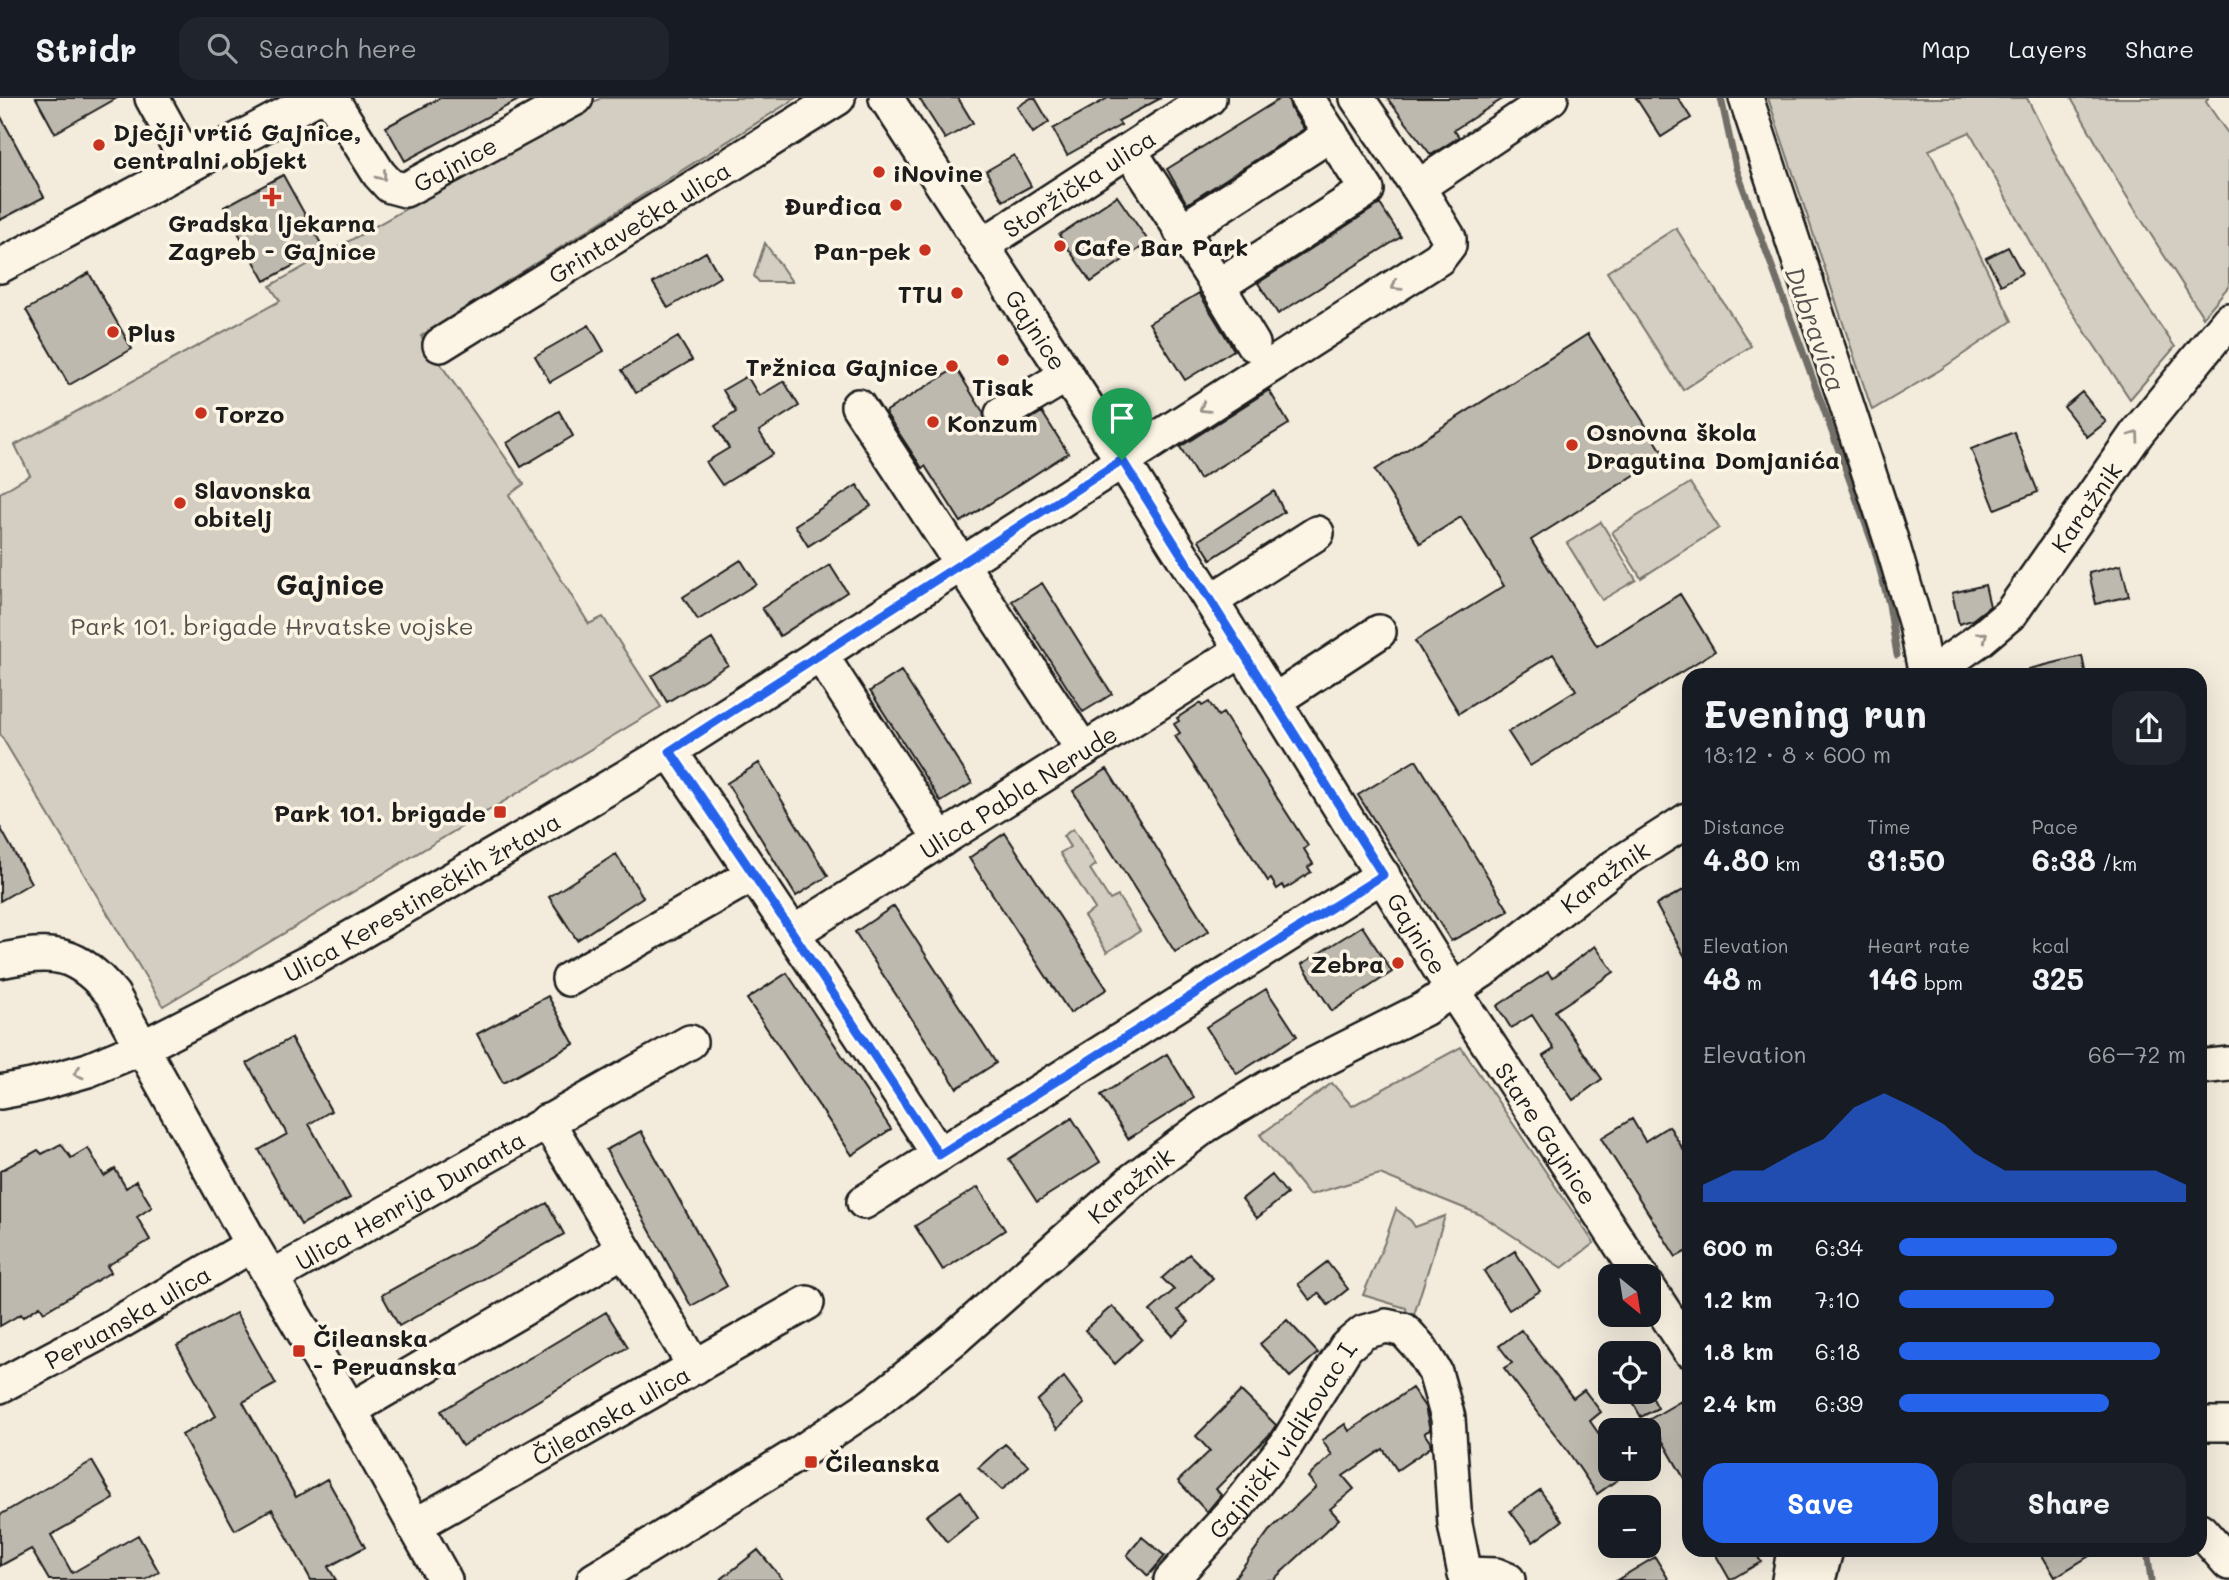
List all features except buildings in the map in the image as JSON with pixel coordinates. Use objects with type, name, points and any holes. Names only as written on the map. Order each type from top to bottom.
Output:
[{"type":"street","points":[[152,98],[189,165]]},
{"type":"street","points":[[0,266],[316,98]]},
{"type":"street","name":"Gajnice","points":[[331,98],[379,174],[390,186],[405,190],[576,98]]},
{"type":"street","name":"Grintavečka ulica","points":[[440,345],[838,98]]},
{"type":"street","name":"Gajnice","points":[[886,98],[1122,460],[1275,701],[1453,990]]},
{"type":"street","name":"Storžička ulica","points":[[983,245],[1209,98]]},
{"type":"street","points":[[1218,286],[1367,190],[1307,98]]},
{"type":"street","points":[[1357,98],[1418,187],[1550,98]]},
{"type":"street","points":[[1746,98],[1891,540],[1916,625],[1925,668]]},
{"type":"street","points":[[1181,231],[1331,134]]},
{"type":"street","points":[[1130,151],[1253,345]]},
{"type":"street","name":"Ulica Kerestinečkih žrtava","points":[[0,1092],[88,1070],[141,1048],[309,961],[670,751],[1439,258],[1449,245],[1449,238],[1418,187]]},
{"type":"street","name":"Karažnik","points":[[1939,668],[1979,640],[2011,613],[2137,433],[2229,320]]},
{"type":"street","points":[[1002,414],[1067,375]]},
{"type":"street","points":[[858,406],[1083,750]]},
{"type":"street","points":[[1210,601],[1317,533]]},
{"type":"street","points":[[1275,701],[1379,632]]},
{"type":"street","name":"Ulica Pabla Nerude","points":[[793,933],[1242,650]]},
{"type":"street","points":[[820,654],[941,840]]},
{"type":"street","points":[[670,751],[939,1155]]},
{"type":"street","name":"Karažnik","points":[[594,1580],[798,1454],[873,1404],[954,1339],[1133,1180],[1205,1126],[1267,1088],[1412,1016],[1453,990],[1482,971],[1614,867],[1682,823]]},
{"type":"street","points":[[569,979],[752,875]]},
{"type":"street","points":[[864,1202],[1383,875]]},
{"type":"street","points":[[0,961],[37,954],[54,954],[77,963],[92,973],[113,995],[252,1245],[350,1410],[445,1580]]},
{"type":"street","name":"Stare Gajnice","points":[[1453,990],[1633,1264]]},
{"type":"street","name":"Ulica Henrija Dunanta","points":[[272,1277],[690,1042]]},
{"type":"street","points":[[2207,1066],[2229,1064]]},
{"type":"street","name":"Ulica Henrija Dunanta","points":[[547,1121],[695,1367]]},
{"type":"street","name":"Peruanska ulica","points":[[0,1386],[252,1245]]},
{"type":"street","points":[[350,1410],[624,1250]]},
{"type":"street","name":"Čileanska ulica","points":[[414,1526],[807,1303]]},
{"type":"street","points":[[1661,1307],[1682,1339]]},
{"type":"street","name":"Gajnički vidikovac I.","points":[[1171,1580],[1232,1513],[1286,1444],[1346,1347],[1364,1332],[1386,1326],[1404,1330],[1421,1349],[1435,1372],[1448,1419],[1461,1577],[1496,1575],[1508,1580]]},
{"type":"street","points":[[2207,1424],[2229,1424]]},
{"type":"street","points":[[2207,1538],[2229,1563]]},
{"type":"street","points":[[1789,1580],[1793,1557]]},
{"type":"street","points":[[1818,1580],[1824,1557]]},
{"type":"green space","name":"Park 101. brigade Hrvatske vojske","points":[[601,98],[796,98],[421,336],[524,484],[509,495],[589,624],[603,617],[661,707],[163,1006],[0,734],[0,493],[30,475],[15,445],[280,301],[270,286]]},
{"type":"green space","points":[[1768,98],[2027,98],[2067,178],[2122,270],[2175,347],[2130,399],[2049,277],[1970,132],[1929,150],[2012,321],[1940,370],[1872,410]]},
{"type":"green space","points":[[2071,98],[2208,98],[2206,102],[2229,135],[2229,286],[2203,317],[2124,192]]},
{"type":"green space","points":[[1676,228],[1751,346],[1683,390],[1607,272]]},
{"type":"green space","points":[[765,243],[792,282],[759,282],[754,276]]},
{"type":"green space","points":[[1690,483],[1719,528],[1641,578],[1612,532]]},
{"type":"green space","points":[[1601,522],[1636,580],[1602,600],[1567,543]]},
{"type":"green space","points":[[1073,829],[1096,865],[1090,869],[1110,900],[1118,896],[1140,931],[1107,952],[1084,916],[1095,909],[1060,853],[1070,847],[1063,836]]},
{"type":"green space","points":[[1461,1047],[1594,1243],[1562,1268],[1481,1215],[1380,1174],[1309,1195],[1260,1135],[1332,1083],[1352,1106]]},
{"type":"green space","points":[[1396,1209],[1415,1227],[1445,1216],[1412,1321],[1408,1321],[1406,1308],[1363,1295]]},
{"type":"waterway","name":"Dubravica","points":[[1721,98],[1736,168],[1874,547],[1889,604],[1897,655]]},
{"type":"waterway","name":"Dubravica","points":[[2148,1557],[2151,1580]]},
{"type":"place","name":"Dječji vrtić Gajnice, centralni objekt","points":[[99,145]]},
{"type":"place","name":"iNovine","points":[[879,172]]},
{"type":"place","name":"Gradska ljekarna Zagreb - Gajnice","points":[[272,197]]},
{"type":"place","name":"Đurđica","points":[[896,205]]},
{"type":"place","name":"Cafe Bar Park","points":[[1060,246]]},
{"type":"place","name":"Pan-pek","points":[[925,250]]},
{"type":"place","name":"TTU","points":[[957,293]]},
{"type":"place","name":"Plus","points":[[113,332]]},
{"type":"place","name":"Tisak","points":[[1003,360]]},
{"type":"place","name":"Tržnica Gajnice","points":[[952,366]]},
{"type":"place","name":"Torzo","points":[[201,413]]},
{"type":"place","name":"Konzum","points":[[933,422]]},
{"type":"place","name":"Osnovna škola Dragutina Domjanića","points":[[1572,445]]},
{"type":"place","name":"Slavonska obitelj","points":[[180,503]]},
{"type":"place","name":"Park 101. brigade","points":[[500,812]]},
{"type":"place","name":"Zebra","points":[[1398,963]]},
{"type":"place","name":"Čileanska - Peruanska","points":[[299,1351]]},
{"type":"place","name":"Čileanska","points":[[811,1462]]},
{"type":"district","name":"Gajnice","points":[[330,584]]},
{"type":"route","points":[[1122,460],[1383,875],[939,1155],[670,751],[1122,460]]}]
